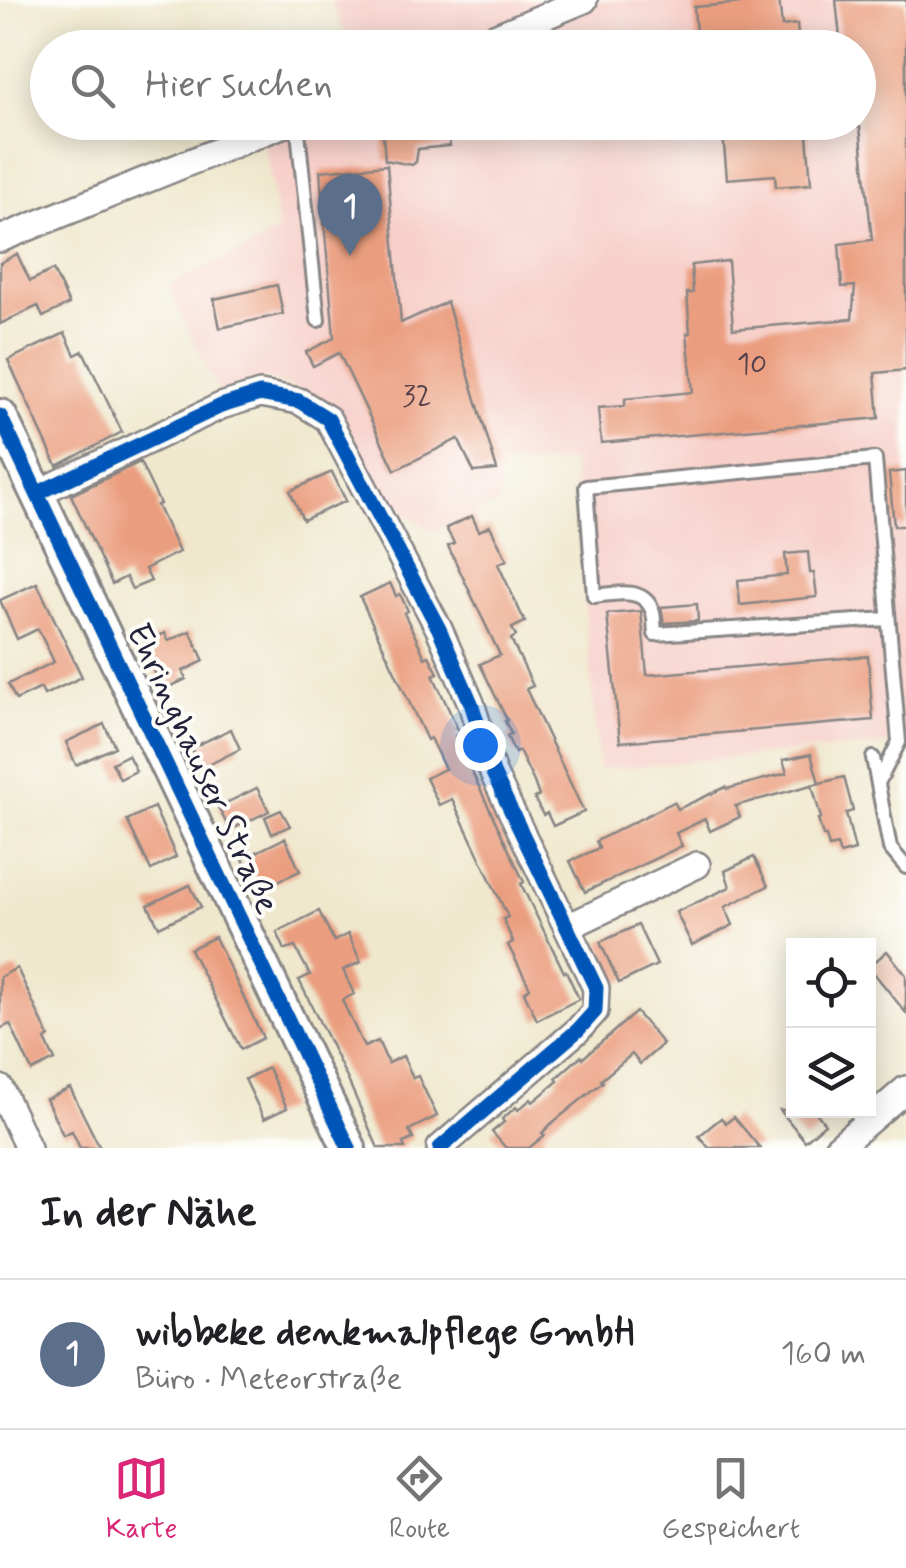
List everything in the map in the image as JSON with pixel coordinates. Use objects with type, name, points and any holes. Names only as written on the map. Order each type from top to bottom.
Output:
[{"type":"street","points":[[512,30],[584,0]]},
{"type":"street","points":[[0,239],[248,140]]},
{"type":"street","points":[[38,494],[222,406],[260,394],[299,401],[328,418],[439,629],[471,704],[493,773],[596,988],[595,1012],[578,1030],[440,1148]]},
{"type":"street","name":"Ehringhauser Straße","points":[[0,416],[349,1148]]},
{"type":"street","points":[[568,927],[698,865]]},
{"type":"street","points":[[0,1088],[28,1148]]},
{"type":"street","points":[[837,1148],[906,1089]]},
{"type":"lane","points":[[295,140],[318,320]]},
{"type":"lane","points":[[878,783],[899,742],[874,459],[586,488],[594,596],[633,593],[642,597],[652,609],[655,634],[888,619]]},
{"type":"lane","points":[[873,758],[890,848],[906,867]]},
{"type":"shaded area","points":[[331,0],[906,0],[906,743],[599,769],[572,461],[499,466],[500,503],[434,531],[379,496],[313,396],[266,378],[221,396],[167,286],[251,247],[278,230],[262,140],[876,140],[876,30],[344,30]]},
{"type":"building","points":[[779,0],[782,26],[797,24],[798,30],[696,30],[694,7]]},
{"type":"building","points":[[836,0],[906,0],[906,370],[875,373],[879,418],[601,443],[598,408],[625,406],[625,399],[693,392],[687,333],[687,293],[693,293],[691,265],[728,261],[733,329],[852,319],[855,286],[842,287],[839,244],[872,240],[861,140],[876,140],[876,30],[839,30]]},
{"type":"building","points":[[383,140],[449,140],[450,146],[418,149],[412,165],[385,160]]},
{"type":"building","points":[[724,140],[807,140],[811,184],[776,187],[775,175],[727,179]]},
{"type":"building","points":[[387,165],[401,323],[447,302],[497,470],[474,472],[458,439],[395,470],[339,353],[313,366],[306,352],[334,338],[320,171]]},
{"type":"building","points":[[17,254],[30,281],[53,270],[69,304],[43,317],[38,306],[0,324],[0,263]]},
{"type":"building","points":[[277,285],[283,314],[220,328],[214,299]]},
{"type":"building","points":[[65,333],[75,355],[83,351],[122,432],[57,466],[8,360]]},
{"type":"building","points":[[140,462],[179,552],[145,569],[151,581],[132,589],[126,577],[112,584],[71,495]]},
{"type":"building","points":[[906,471],[906,526],[894,526],[889,473]]},
{"type":"building","points":[[332,472],[346,501],[303,520],[290,491]]},
{"type":"building","points":[[472,516],[479,531],[490,526],[507,560],[498,564],[525,622],[512,628],[516,636],[511,639],[533,686],[526,689],[584,812],[553,826],[534,798],[539,796],[534,782],[507,736],[511,734],[507,720],[480,664],[500,655],[448,546],[454,543],[446,528]]},
{"type":"building","points":[[808,552],[817,597],[740,605],[738,580],[787,575],[785,554]]},
{"type":"building","points":[[37,583],[82,677],[44,695],[41,688],[16,700],[8,684],[54,662],[38,629],[17,639],[0,600]]},
{"type":"building","points":[[390,583],[408,611],[404,613],[425,658],[429,656],[438,673],[433,675],[460,734],[455,736],[524,882],[521,884],[579,999],[537,1020],[524,992],[530,988],[508,945],[513,942],[503,919],[508,917],[452,799],[439,805],[426,778],[445,769],[430,738],[427,740],[360,597]]},
{"type":"building","points":[[697,604],[698,621],[664,623],[661,607]]},
{"type":"building","points":[[641,611],[647,675],[868,656],[873,720],[620,742],[607,614]]},
{"type":"building","points":[[190,631],[204,661],[183,671],[186,679],[163,690],[141,644],[165,633],[168,641]]},
{"type":"building","points":[[104,724],[115,747],[76,765],[66,742]]},
{"type":"building","points":[[231,729],[240,749],[200,769],[191,748]]},
{"type":"building","points":[[811,754],[819,783],[735,806],[740,817],[710,831],[705,819],[676,833],[682,846],[585,892],[570,861],[599,848],[596,841],[674,802],[678,809],[726,787],[787,773],[783,760]]},
{"type":"building","points":[[128,755],[136,771],[120,779],[112,763]]},
{"type":"building","points":[[844,777],[853,811],[846,813],[855,850],[840,854],[837,845],[829,847],[823,836],[812,785]]},
{"type":"building","points":[[257,788],[269,811],[230,830],[218,807]]},
{"type":"building","points":[[154,807],[176,857],[151,870],[127,820]]},
{"type":"building","points":[[281,810],[290,826],[272,834],[265,817]]},
{"type":"building","points":[[285,838],[300,871],[258,890],[243,859]]},
{"type":"building","points":[[754,857],[768,886],[725,907],[733,925],[692,945],[676,912],[730,887],[725,871]]},
{"type":"building","points":[[190,885],[201,907],[159,927],[148,905]]},
{"type":"building","points":[[319,911],[334,941],[348,934],[361,962],[343,970],[354,994],[342,1000],[364,1047],[378,1041],[388,1063],[403,1056],[413,1078],[418,1076],[437,1116],[409,1130],[413,1139],[403,1143],[405,1148],[378,1148],[299,980],[310,975],[295,947],[285,950],[277,932]]},
{"type":"building","points":[[638,925],[657,965],[619,983],[600,942]]},
{"type":"building","points":[[215,937],[263,1038],[241,1049],[190,949]]},
{"type":"building","points":[[887,951],[906,975],[906,1013],[876,976],[876,961]]},
{"type":"building","points":[[17,968],[49,1037],[45,1040],[55,1060],[32,1071],[10,1024],[0,1029],[0,977]]},
{"type":"building","points":[[636,1012],[663,1044],[640,1064],[632,1054],[529,1148],[506,1148],[492,1132],[504,1122],[502,1119],[516,1107],[518,1110],[531,1099],[533,1102],[581,1056]]},
{"type":"building","points":[[268,1068],[287,1108],[264,1119],[245,1079]]},
{"type":"building","points":[[70,1088],[100,1148],[80,1148],[72,1131],[63,1135],[46,1099]]},
{"type":"building","points":[[734,1117],[760,1148],[709,1148],[699,1136],[721,1118],[726,1123]]},
{"type":"building","points":[[786,1118],[820,1118],[825,1124],[805,1141]]},
{"type":"cycle path","points":[[38,493],[221,406],[260,394],[299,401],[328,419],[439,629],[471,703],[493,773],[596,988],[595,1011],[578,1030],[440,1148]]},
{"type":"cycle path","points":[[0,416],[349,1148]]},
{"type":"place","name":"wibbeke denkmalpflege GmbH","points":[[350,256]]}]
